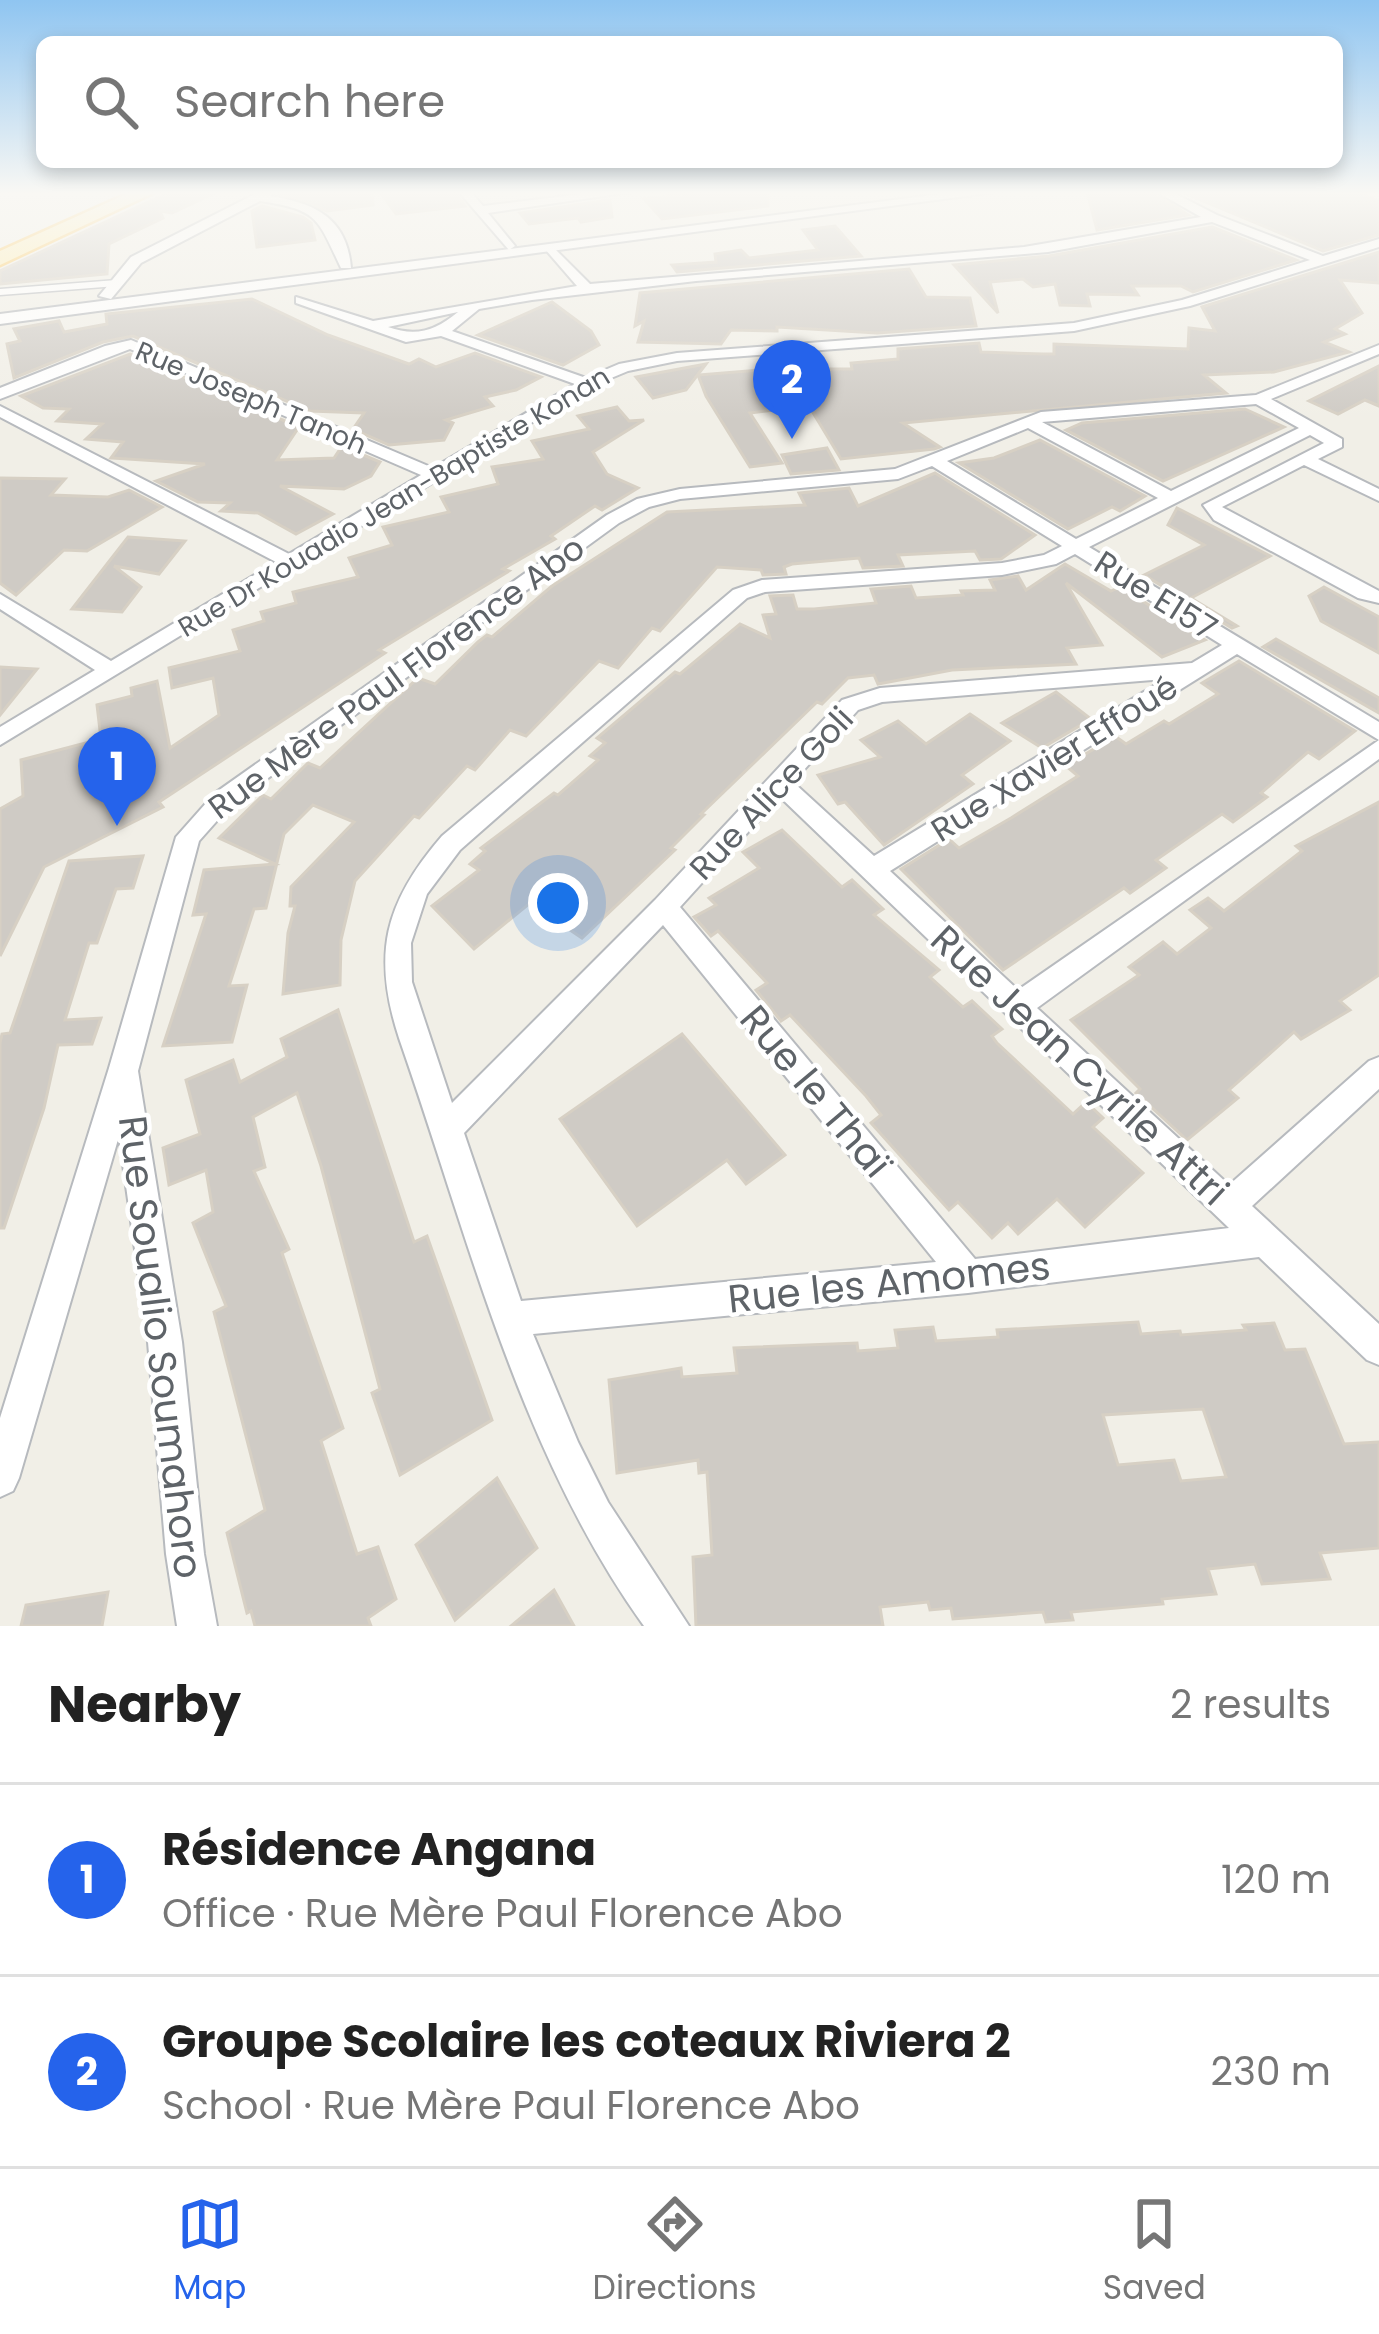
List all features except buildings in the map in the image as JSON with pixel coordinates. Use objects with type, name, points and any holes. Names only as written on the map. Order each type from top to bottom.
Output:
[{"type":"street","points":[[80,307],[112,290],[130,268]]},
{"type":"street","points":[[0,316],[112,290],[319,268]]},
{"type":"street","points":[[0,316],[398,268]]},
{"type":"street","points":[[568,268],[588,290]]},
{"type":"street","points":[[370,326],[588,290],[786,268]]},
{"type":"street","name":"Rue Dr Kouadio Jean-Baptiste Konan","points":[[0,737],[587,383],[624,367],[677,357],[1074,328],[1185,303],[1296,268]]},
{"type":"street","points":[[301,300],[406,338],[442,332],[587,383]]},
{"type":"street","points":[[442,332],[474,306]]},
{"type":"street","name":"Rue Joseph Tanoh","points":[[0,394],[131,344],[435,476]]},
{"type":"street","name":"Rue Mère Paul Florence Abo","points":[[0,1478],[124,1068],[188,836],[223,799],[613,519],[644,503],[680,494],[877,478],[1028,421],[1259,399],[1379,349]]},
{"type":"street","points":[[1259,399],[1336,442],[1212,506],[1220,516],[1365,594],[1379,597]]},
{"type":"street","points":[[0,411],[290,562]]},
{"type":"street","points":[[1028,421],[1174,500]]},
{"type":"street","points":[[670,1626],[634,1584],[596,1518],[511,1319],[398,982],[408,901],[424,873],[452,843],[726,605],[752,589],[1048,560],[1311,428]]},
{"type":"street","points":[[1305,459],[1379,496]]},
{"type":"street","name":"Rue E157","points":[[932,460],[1379,731]]},
{"type":"street","points":[[0,600],[110,670]]},
{"type":"street","name":"Rue Xavier Effoué","points":[[870,871],[1237,645]]},
{"type":"street","name":"Rue Alice Goli","points":[[447,1129],[664,907],[842,712],[866,698],[1196,670]]},
{"type":"street","points":[[1019,1005],[1379,748]]},
{"type":"street","name":"Rue Jean Cyrile Attri","points":[[780,783],[1379,1348]]},
{"type":"street","name":"Rue le Thaï","points":[[664,907],[968,1276]]},
{"type":"street","name":"Rue Soualio Soumahoro","points":[[124,1068],[164,1342],[197,1626]]},
{"type":"street","points":[[1230,1205],[1379,1070]]},
{"type":"street","name":"Rue les Amomes","points":[[511,1319],[968,1276],[1266,1240]]},
{"type":"lane","points":[[0,292],[112,290]]},
{"type":"place","name":"Groupe Scolaire les coteaux Riviera 2","points":[[792,439]]},
{"type":"place","name":"Résidence Angana","points":[[117,826]]}]
